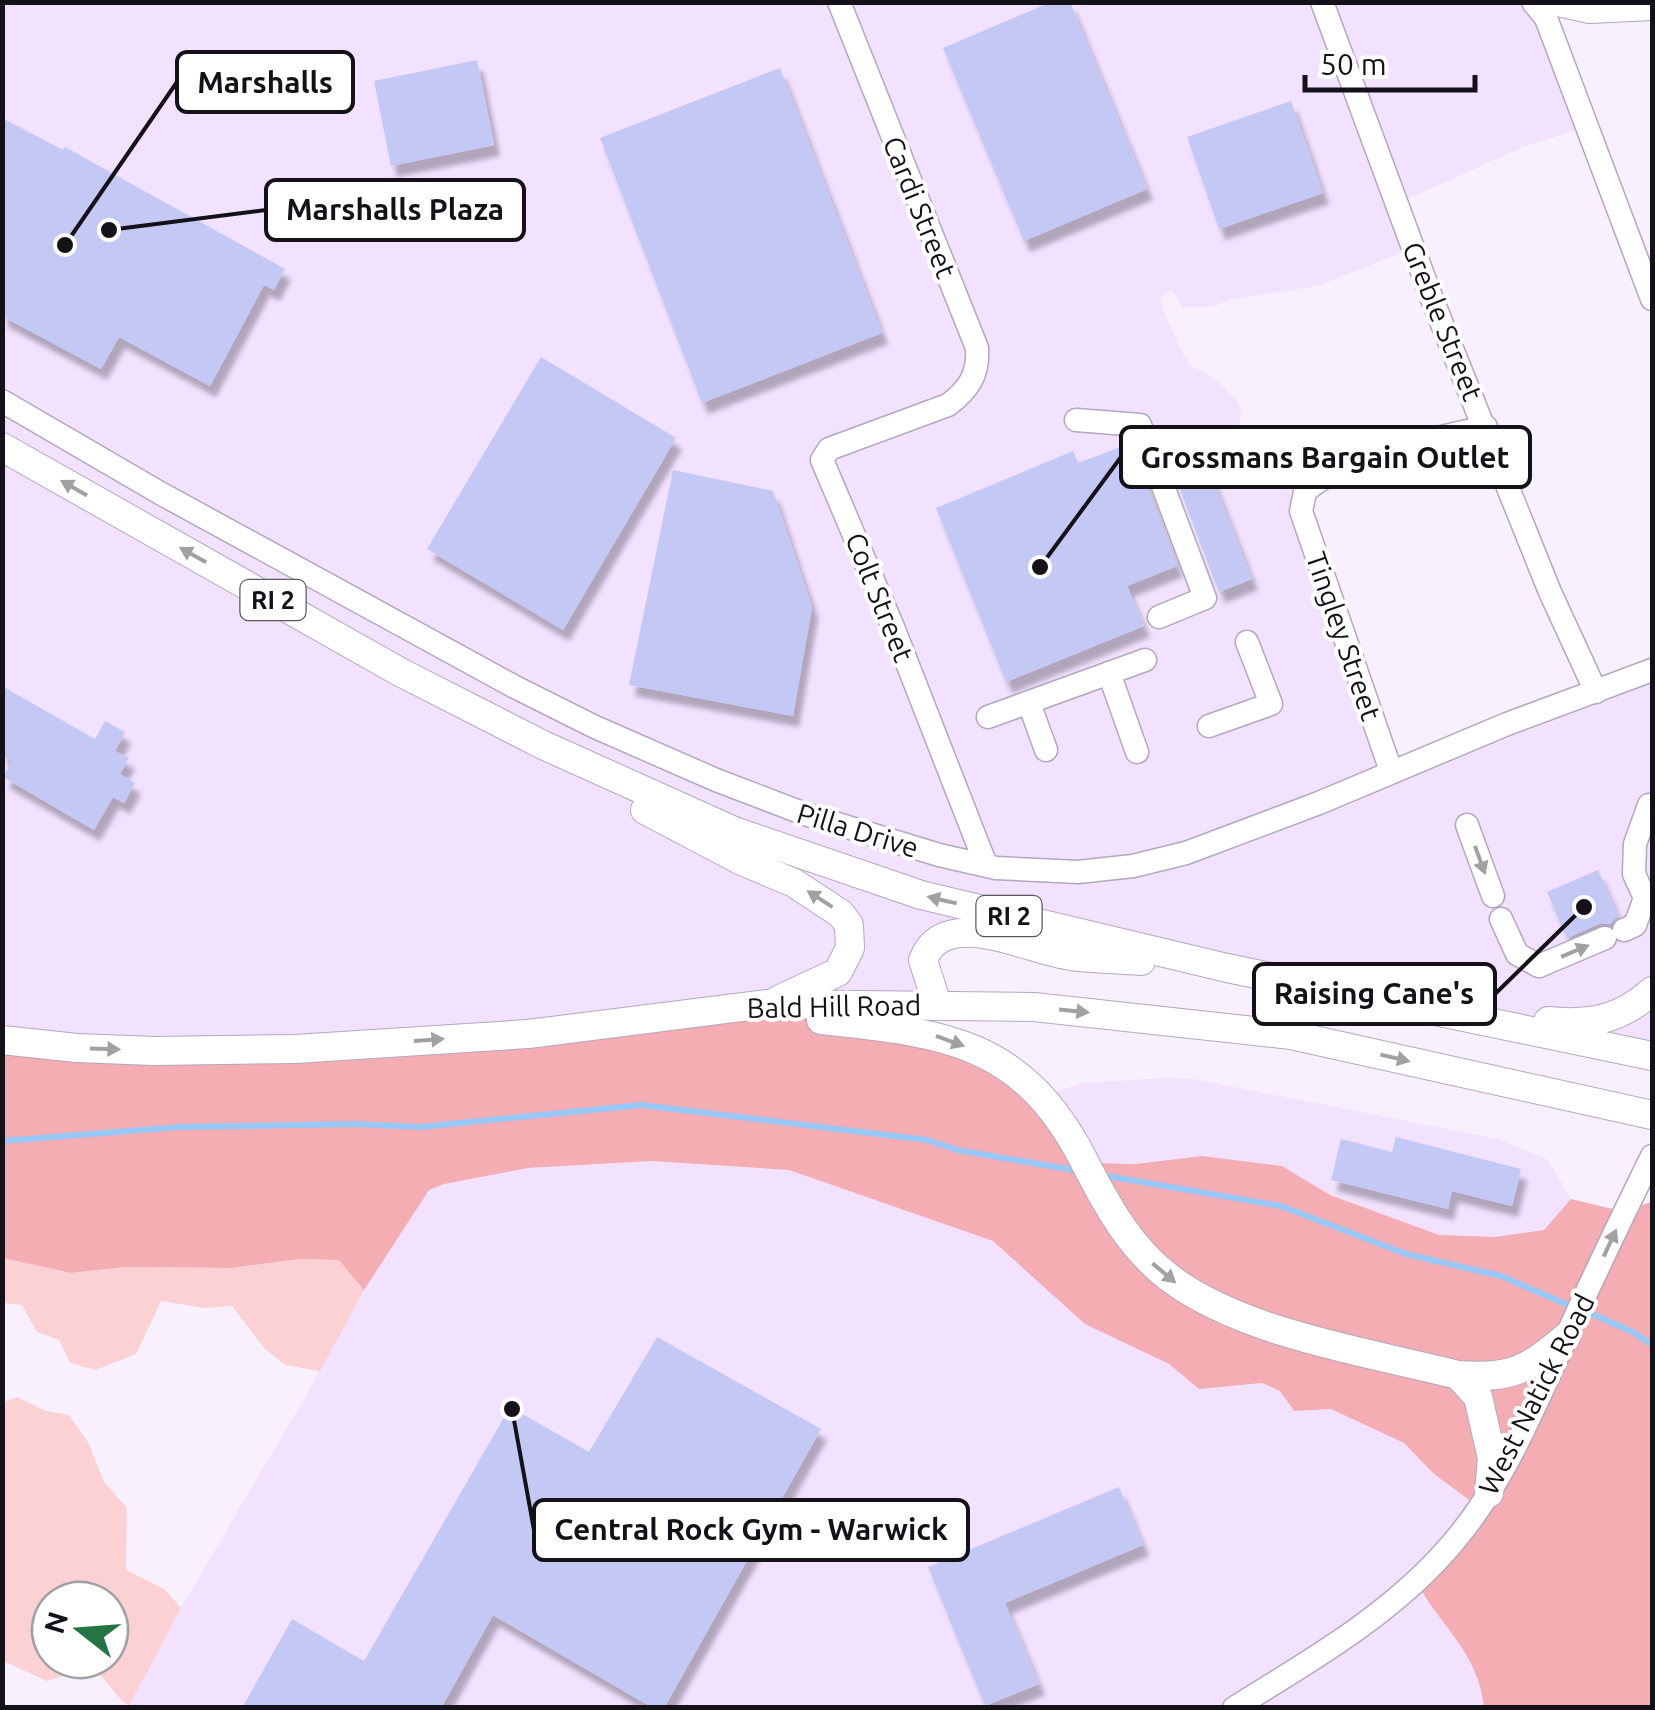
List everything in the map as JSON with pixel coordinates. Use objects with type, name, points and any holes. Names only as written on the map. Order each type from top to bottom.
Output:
[{"type":"main road","points":[[1558,2],[1590,9],[1652,6]]},
{"type":"main road","name":"RI 2","points":[[2,447],[400,672],[543,745],[734,831],[921,895],[1227,968],[1652,1056]]},
{"type":"main road","points":[[400,672],[522,746],[794,883],[841,914],[849,925],[850,948],[838,972],[766,1004]]},
{"type":"main road","points":[[937,1004],[924,960],[935,941],[952,933],[994,937],[1069,956],[1227,968]]},
{"type":"main road","points":[[1422,1009],[1586,1023],[1610,1020],[1652,991]]},
{"type":"main road","name":"Bald Hill Road","points":[[5,1040],[154,1051],[295,1049],[528,1034],[766,1004],[1034,1007],[1290,1035],[1652,1115]]},
{"type":"main road","points":[[715,1011],[900,1027],[952,1040],[990,1057],[1028,1082],[1068,1130],[1107,1206],[1134,1244],[1167,1277],[1225,1312],[1278,1329],[1479,1377],[1527,1369],[1569,1330]]},
{"type":"main road","points":[[1458,1375],[1478,1397],[1492,1458],[1490,1494]]},
{"type":"street","name":"Cardi Street","points":[[840,2],[977,348],[974,379],[948,405]]},
{"type":"street","name":"Greble Street","points":[[1322,2],[1432,299],[1550,592],[1596,692]]},
{"type":"street","points":[[1533,2],[1546,18],[1652,299]]},
{"type":"street","name":"Pilla Drive","points":[[2,401],[160,493],[595,727],[805,814],[939,855],[986,865],[1078,872],[1132,866],[1186,853],[1652,670]]},
{"type":"street","name":"Colt Street","points":[[948,405],[828,449],[822,460],[986,865]]},
{"type":"street","points":[[1076,420],[1140,425],[1205,598],[1159,617]]},
{"type":"street","name":"Tingley Street","points":[[1391,771],[1320,572],[1301,511],[1302,500],[1312,485],[1344,469],[1422,441],[1486,427]]},
{"type":"street","points":[[1209,726],[1271,704],[1247,642]]},
{"type":"street","points":[[988,718],[1145,660]]},
{"type":"street","points":[[1109,674],[1137,752]]},
{"type":"street","name":"Pilla Drive","points":[[1596,692],[1652,687]]},
{"type":"street","points":[[1029,702],[1046,750]]},
{"type":"street","points":[[1501,919],[1517,954],[1539,966],[1635,925],[1645,898],[1634,874],[1635,844],[1649,804]]},
{"type":"street","points":[[1467,825],[1493,896]]},
{"type":"street","name":"West Natick Road","points":[[1234,1708],[1323,1654],[1399,1596],[1445,1552],[1490,1494],[1520,1439],[1652,1156]]},
{"type":"shaded area","points":[[2,3],[1535,3],[1588,126],[1523,147],[1405,200],[1411,249],[1317,286],[1229,300],[1213,307],[1183,307],[1172,290],[1160,297],[1188,364],[1218,381],[1242,408],[1237,433],[1240,452],[1257,467],[1304,484],[1390,762],[1637,673],[1640,662],[1652,654],[1652,1055],[986,932],[928,959],[945,999],[231,1053],[3,1037]]},
{"type":"shaded area","points":[[716,1009],[908,1027],[991,1056],[1094,1163],[1136,1164],[1202,1156],[1282,1166],[1330,1195],[1439,1235],[1495,1237],[1544,1230],[1571,1199],[1621,1211],[1652,1202],[1652,1707],[1484,1707],[1466,1655],[1416,1581],[1476,1505],[1434,1474],[1404,1443],[1331,1409],[1294,1411],[1280,1391],[1262,1383],[1199,1389],[1169,1364],[1085,1324],[993,1241],[789,1170],[651,1161],[528,1168],[444,1184],[429,1190],[364,1290],[339,1260],[300,1259],[232,1268],[124,1267],[71,1273],[3,1258],[2,1037],[94,1050]]},
{"type":"shaded area","points":[[1194,1079],[1498,1139],[1548,1160],[1571,1199],[1544,1230],[1495,1237],[1439,1235],[1330,1195],[1282,1166],[1094,1163],[1053,1093],[1082,1083]]},
{"type":"shaded area","points":[[651,1161],[789,1170],[993,1241],[1085,1323],[1169,1364],[1199,1389],[1262,1383],[1280,1391],[1294,1411],[1331,1409],[1404,1443],[1434,1474],[1476,1505],[1422,1592],[1456,1636],[1481,1680],[1484,1707],[128,1708],[181,1608],[364,1290],[429,1190],[528,1168]]},
{"type":"shaded area","points":[[3,1258],[71,1273],[124,1267],[232,1268],[300,1259],[340,1260],[364,1290],[320,1371],[285,1365],[264,1348],[232,1306],[205,1308],[161,1301],[136,1354],[95,1370],[70,1363],[59,1340],[37,1332],[22,1305],[3,1303]]},
{"type":"shaded area","points":[[17,1397],[46,1411],[69,1415],[89,1444],[104,1482],[127,1508],[126,1570],[164,1589],[181,1608],[129,1706],[104,1680],[130,1680],[130,1580],[30,1580],[30,1673],[3,1661],[3,1402]]},
{"type":"building","points":[[1051,2],[1070,2],[1147,189],[1024,241],[943,48]]},
{"type":"building","points":[[477,60],[494,145],[391,166],[374,81]]},
{"type":"building","points":[[780,68],[882,333],[702,403],[600,138]]},
{"type":"building","points":[[1291,101],[1323,193],[1219,229],[1187,137]]},
{"type":"building","points":[[2,118],[63,150],[65,147],[285,269],[274,290],[264,285],[210,386],[119,337],[101,369],[2,316]]},
{"type":"building","points":[[541,357],[676,438],[563,630],[427,549]]},
{"type":"building","points":[[1131,443],[1177,566],[1127,586],[1144,626],[1006,682],[936,508],[1073,451],[1078,463]]},
{"type":"building","points":[[1201,450],[1252,579],[1219,592],[1170,463]]},
{"type":"building","points":[[673,470],[773,491],[812,607],[793,716],[629,685]]},
{"type":"building","points":[[2,686],[95,739],[105,721],[125,732],[115,751],[129,758],[120,774],[135,783],[124,803],[113,797],[94,830],[3,777],[12,761],[2,755]]},
{"type":"building","points":[[1598,870],[1618,916],[1610,924],[1599,924],[1567,938],[1547,892]]},
{"type":"building","points":[[1396,1137],[1521,1169],[1512,1206],[1452,1191],[1448,1209],[1331,1180],[1341,1139],[1392,1152]]},
{"type":"building","points":[[657,1337],[821,1429],[664,1708],[653,1708],[493,1615],[441,1708],[242,1708],[292,1619],[364,1661],[510,1407],[589,1452]]},
{"type":"building","points":[[1119,1487],[1143,1545],[1005,1603],[1039,1684],[985,1706],[928,1567]]},
{"type":"waterway","points":[[2,1141],[180,1127],[420,1127],[641,1105],[927,1140],[957,1150],[1079,1171]]},
{"type":"waterway","points":[[1101,1175],[1281,1206],[1406,1254],[1501,1276],[1573,1307]]},
{"type":"waterway","points":[[1585,1311],[1652,1345]]},
{"type":"place","name":"Marshalls Plaza","points":[[109,230]]},
{"type":"place","name":"Marshalls","points":[[65,245]]},
{"type":"place","name":"Grossmans Bargain Outlet","points":[[1040,567]]},
{"type":"place","name":"Raising Cane's","points":[[1584,907]]},
{"type":"place","name":"Central Rock Gym - Warwick","points":[[512,1409]]}]
